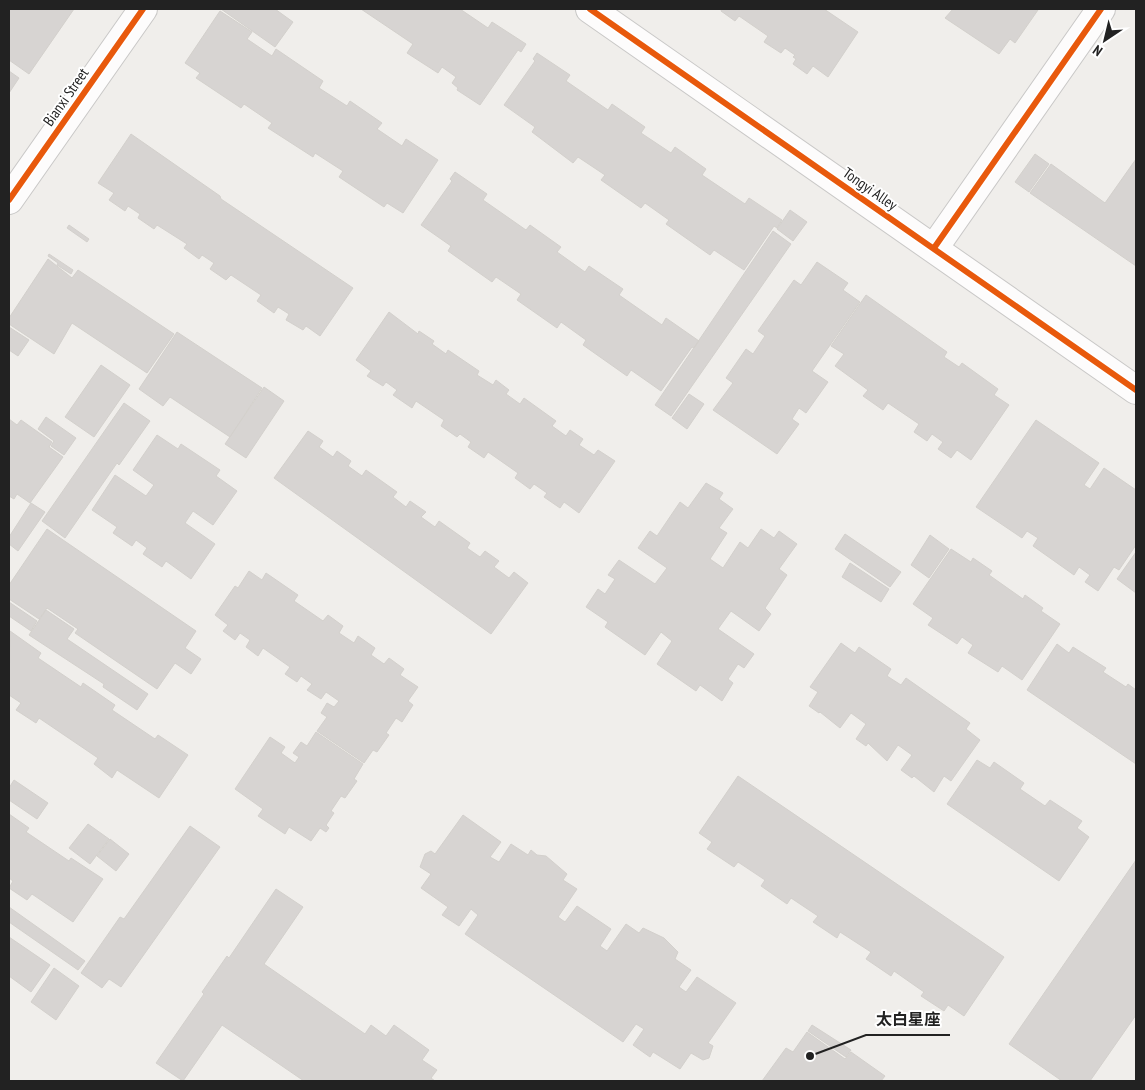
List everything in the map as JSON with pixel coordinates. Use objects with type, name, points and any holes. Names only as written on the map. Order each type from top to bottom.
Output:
[{"type":"street","name":"Bianxi Street","points":[[9,200],[143,9]]},
{"type":"street","name":"Tongyi Alley","points":[[590,9],[1136,390]]},
{"type":"street","points":[[934,248],[1101,9]]},
{"type":"building","points":[[9,9],[74,9],[29,74],[9,60]]},
{"type":"building","points":[[221,9],[275,9],[293,22],[275,47]]},
{"type":"building","points":[[361,9],[460,9],[488,28],[492,22],[526,44],[521,52],[518,50],[480,105],[457,90],[458,88],[452,83],[456,77],[442,67],[438,73],[407,53],[413,44]]},
{"type":"building","points":[[722,9],[824,9],[858,32],[828,77],[813,66],[807,74],[793,64],[796,59],[793,57],[795,55],[785,48],[781,53],[764,42],[768,36],[739,16],[735,21],[721,11]]},
{"type":"building","points":[[953,9],[1038,10],[1015,43],[1010,39],[999,54],[945,18]]},
{"type":"building","points":[[220,11],[252,32],[247,39],[272,56],[276,49],[323,81],[319,88],[347,106],[350,101],[382,123],[377,129],[402,146],[406,139],[438,160],[403,213],[387,203],[384,207],[339,177],[343,171],[315,153],[313,157],[268,128],[272,123],[244,104],[241,108],[196,78],[200,73],[185,63]]},
{"type":"building","points":[[537,53],[570,75],[566,81],[608,110],[612,104],[645,127],[641,133],[671,153],[675,147],[706,169],[702,175],[745,204],[749,198],[782,220],[777,228],[774,226],[744,270],[714,250],[710,255],[666,224],[669,220],[645,203],[641,208],[601,180],[605,175],[578,157],[573,163],[532,132],[535,127],[504,105],[535,61],[533,59]]},
{"type":"building","points":[[9,71],[19,78],[9,93]]},
{"type":"building","points":[[131,134],[220,196],[221,199],[353,288],[320,336],[306,326],[303,330],[286,320],[289,314],[278,307],[274,313],[257,301],[261,295],[231,275],[226,280],[210,269],[214,263],[202,255],[199,259],[184,248],[187,244],[157,225],[154,229],[138,218],[140,214],[128,206],[125,211],[109,200],[114,193],[98,183]]},
{"type":"building","points":[[1035,154],[1049,164],[1029,192],[1015,182]]},
{"type":"building","points":[[1136,159],[1136,266],[1030,193],[1051,164],[1105,203]]},
{"type":"building","points":[[455,172],[487,194],[483,200],[526,230],[530,225],[561,247],[557,252],[585,272],[589,266],[623,289],[619,295],[662,325],[666,318],[699,341],[694,348],[692,347],[661,391],[631,370],[627,376],[583,345],[586,340],[561,322],[557,328],[517,300],[521,294],[496,277],[492,282],[448,251],[451,246],[421,225],[452,181],[450,179]]},
{"type":"building","points":[[790,210],[807,222],[793,241],[777,229]]},
{"type":"building","points":[[69,225],[89,239],[87,242],[67,228]]},
{"type":"building","points":[[773,231],[791,244],[671,416],[655,405]]},
{"type":"building","points":[[49,254],[73,270],[71,274],[57,265],[58,263],[48,256]]},
{"type":"building","points":[[48,259],[72,278],[78,270],[174,334],[147,373],[72,323],[54,354],[9,324],[9,318]]},
{"type":"building","points":[[817,262],[848,283],[843,290],[860,302],[812,371],[828,382],[806,413],[799,408],[792,419],[799,424],[777,454],[713,410],[733,383],[726,378],[746,349],[753,354],[765,336],[758,331],[794,280],[801,285]]},
{"type":"building","points":[[866,295],[947,352],[944,357],[959,367],[962,363],[998,389],[994,395],[1009,405],[971,460],[957,450],[951,458],[938,449],[943,442],[932,434],[927,441],[914,432],[919,424],[888,403],[883,410],[863,396],[868,390],[835,366],[844,354],[831,346]]},
{"type":"building","points":[[389,312],[418,334],[419,331],[434,341],[432,344],[446,354],[448,350],[479,371],[477,375],[493,385],[496,380],[509,390],[506,394],[520,404],[524,398],[556,421],[552,426],[566,436],[570,430],[583,439],[579,445],[594,455],[598,450],[615,461],[579,513],[564,502],[560,508],[544,497],[547,493],[534,484],[530,489],[515,478],[518,473],[488,452],[484,458],[468,447],[471,442],[460,434],[457,437],[441,426],[444,420],[416,401],[412,408],[393,395],[397,390],[386,382],[383,386],[367,376],[371,371],[356,360]]},
{"type":"building","points":[[9,327],[29,340],[18,356],[9,350]]},
{"type":"building","points":[[177,332],[262,388],[230,437],[170,397],[163,406],[139,389]]},
{"type":"building","points":[[101,365],[130,385],[94,437],[65,417]]},
{"type":"building","points":[[264,387],[284,401],[246,458],[225,444]]},
{"type":"building","points":[[689,394],[704,404],[687,429],[672,418]]},
{"type":"building","points":[[124,403],[150,421],[119,465],[117,463],[65,538],[42,521]]},
{"type":"building","points":[[46,417],[76,438],[64,455],[51,446],[54,441],[38,429]]},
{"type":"building","points":[[9,419],[17,425],[21,420],[52,442],[49,447],[63,457],[30,503],[17,494],[14,499],[9,496]]},
{"type":"building","points":[[1036,420],[1099,463],[1084,485],[1090,489],[1104,468],[1136,490],[1136,545],[1119,570],[1114,567],[1098,591],[1085,582],[1090,575],[1079,567],[1074,575],[1033,546],[1038,538],[1027,531],[1022,538],[976,507]]},
{"type":"building","points":[[308,431],[323,441],[319,447],[333,457],[337,451],[351,461],[348,466],[362,476],[366,470],[397,492],[393,497],[406,507],[410,501],[426,512],[421,517],[435,527],[439,521],[470,543],[467,548],[480,557],[485,551],[499,561],[494,567],[509,578],[514,572],[528,583],[491,634],[274,478]]},
{"type":"building","points":[[157,435],[178,449],[181,444],[220,470],[216,476],[237,491],[213,525],[193,511],[185,523],[215,544],[191,579],[166,561],[162,567],[143,554],[147,548],[136,540],[132,546],[113,533],[117,527],[92,510],[115,475],[146,496],[154,485],[133,470]]},
{"type":"building","points":[[706,483],[723,493],[719,499],[733,509],[719,528],[727,533],[710,559],[723,568],[740,542],[748,548],[761,529],[774,538],[779,531],[797,544],[779,569],[787,575],[765,608],[771,614],[759,631],[731,611],[718,629],[754,654],[744,668],[738,664],[728,679],[733,683],[722,701],[700,685],[696,691],[657,664],[672,641],[661,632],[645,655],[605,627],[608,622],[586,607],[598,589],[605,594],[615,579],[608,575],[619,560],[655,584],[667,568],[638,548],[650,531],[657,536],[680,502],[688,508]]},
{"type":"building","points":[[31,503],[45,512],[18,551],[9,544],[9,537]]},
{"type":"building","points":[[47,529],[196,631],[185,648],[201,659],[191,674],[175,663],[157,689],[75,633],[78,629],[47,608],[39,619],[9,599],[9,585]]},
{"type":"building","points":[[845,534],[901,572],[890,587],[835,549]]},
{"type":"building","points":[[930,535],[949,549],[929,578],[911,565]]},
{"type":"building","points":[[951,549],[971,562],[973,558],[992,571],[989,575],[1023,599],[1025,595],[1043,608],[1041,611],[1060,624],[1022,680],[1002,666],[998,672],[968,653],[973,645],[962,637],[957,644],[928,625],[933,618],[913,604]]},
{"type":"building","points":[[1136,552],[1136,593],[1117,579]]},
{"type":"building","points":[[850,563],[889,589],[881,602],[842,577]]},
{"type":"building","points":[[249,571],[262,580],[266,573],[298,595],[294,601],[323,621],[328,615],[343,626],[339,633],[354,643],[358,636],[375,648],[371,655],[384,664],[389,658],[404,669],[400,675],[418,687],[408,701],[413,705],[402,722],[396,718],[386,733],[389,735],[377,752],[373,750],[364,763],[317,731],[327,717],[321,713],[327,703],[334,707],[339,701],[326,692],[321,699],[307,690],[312,684],[301,676],[297,682],[285,674],[290,667],[263,648],[258,656],[246,647],[250,640],[240,633],[235,640],[223,631],[228,625],[215,615],[235,586],[238,588]]},
{"type":"building","points":[[9,602],[37,621],[31,631],[9,616]]},
{"type":"building","points":[[46,610],[74,629],[67,639],[148,694],[137,710],[103,687],[104,684],[29,635]]},
{"type":"building","points":[[10,631],[41,653],[38,658],[81,687],[83,683],[115,705],[112,710],[155,739],[158,735],[188,755],[159,798],[117,770],[112,778],[94,764],[98,758],[39,718],[36,723],[16,710],[21,703],[9,695]]},
{"type":"building","points":[[841,643],[855,653],[859,647],[891,669],[887,676],[901,685],[906,678],[970,723],[966,729],[980,740],[951,781],[944,776],[934,792],[914,776],[912,778],[901,770],[912,755],[898,745],[887,761],[868,743],[866,746],[856,739],[866,724],[851,713],[840,728],[809,706],[818,692],[810,687]]},
{"type":"building","points":[[1057,644],[1069,653],[1073,647],[1106,668],[1103,672],[1126,687],[1128,684],[1136,690],[1136,764],[1027,690]]},
{"type":"building","points":[[316,732],[363,764],[354,779],[357,781],[345,798],[341,796],[331,811],[334,813],[326,825],[329,828],[326,832],[320,828],[311,841],[289,827],[285,834],[258,816],[263,809],[235,789],[270,737],[285,747],[281,753],[295,763],[299,757],[293,753],[301,742],[307,746]]},
{"type":"building","points":[[977,760],[990,768],[994,762],[1024,783],[1020,789],[1045,806],[1050,800],[1082,821],[1077,828],[1089,837],[1059,881],[947,804]]},
{"type":"building","points":[[738,776],[1004,957],[964,1016],[948,1005],[944,1011],[921,996],[924,992],[894,971],[891,976],[866,959],[871,952],[840,932],[837,938],[813,922],[818,916],[791,898],[787,904],[761,886],[765,880],[738,862],[734,867],[707,849],[712,842],[699,833]]},
{"type":"building","points":[[14,780],[48,803],[37,819],[9,800],[9,788]]},
{"type":"building","points":[[9,814],[29,828],[26,832],[69,861],[71,858],[103,879],[73,922],[32,894],[27,900],[9,888],[13,881],[9,878]]},
{"type":"building","points":[[463,815],[501,842],[490,857],[499,862],[511,844],[528,855],[531,850],[537,855],[546,856],[567,874],[563,880],[577,889],[558,917],[565,922],[577,906],[611,929],[600,946],[607,951],[626,924],[639,933],[643,928],[664,938],[678,952],[675,959],[691,970],[679,987],[686,992],[697,977],[736,1003],[708,1043],[713,1046],[709,1058],[703,1060],[691,1053],[680,1069],[653,1052],[650,1057],[633,1045],[644,1029],[636,1024],[623,1042],[465,934],[478,915],[471,909],[459,926],[442,915],[448,907],[421,888],[431,874],[420,867],[425,854],[431,851],[435,854]]},
{"type":"building","points":[[88,824],[109,839],[90,864],[69,848]]},
{"type":"building","points":[[190,826],[220,847],[121,987],[109,979],[102,988],[81,973],[120,917],[124,919]]},
{"type":"building","points":[[110,839],[129,854],[116,871],[97,856]]},
{"type":"building","points":[[1136,860],[1136,1015],[1090,1081],[1062,1081],[1009,1044]]},
{"type":"building","points":[[276,889],[303,907],[264,964],[365,1034],[371,1025],[386,1036],[394,1025],[429,1050],[422,1060],[437,1070],[431,1078],[435,1081],[304,1081],[222,1025],[183,1081],[156,1063],[204,994],[202,992],[227,956],[229,958]]},
{"type":"building","points":[[9,907],[85,961],[78,970],[9,922]]},
{"type":"building","points":[[9,937],[50,965],[31,992],[9,976]]},
{"type":"building","points":[[54,968],[79,986],[56,1020],[31,1002]]},
{"type":"building","points":[[812,1025],[851,1050],[846,1057],[808,1031]]},
{"type":"building","points":[[807,1032],[845,1059],[851,1052],[885,1076],[881,1081],[762,1081],[786,1048],[793,1052]]},
{"type":"cycle path","points":[[9,200],[143,9]]},
{"type":"cycle path","points":[[590,9],[1136,390]]},
{"type":"cycle path","points":[[934,248],[1101,9]]},
{"type":"place","name":"太白星座","points":[[810,1056]]}]
